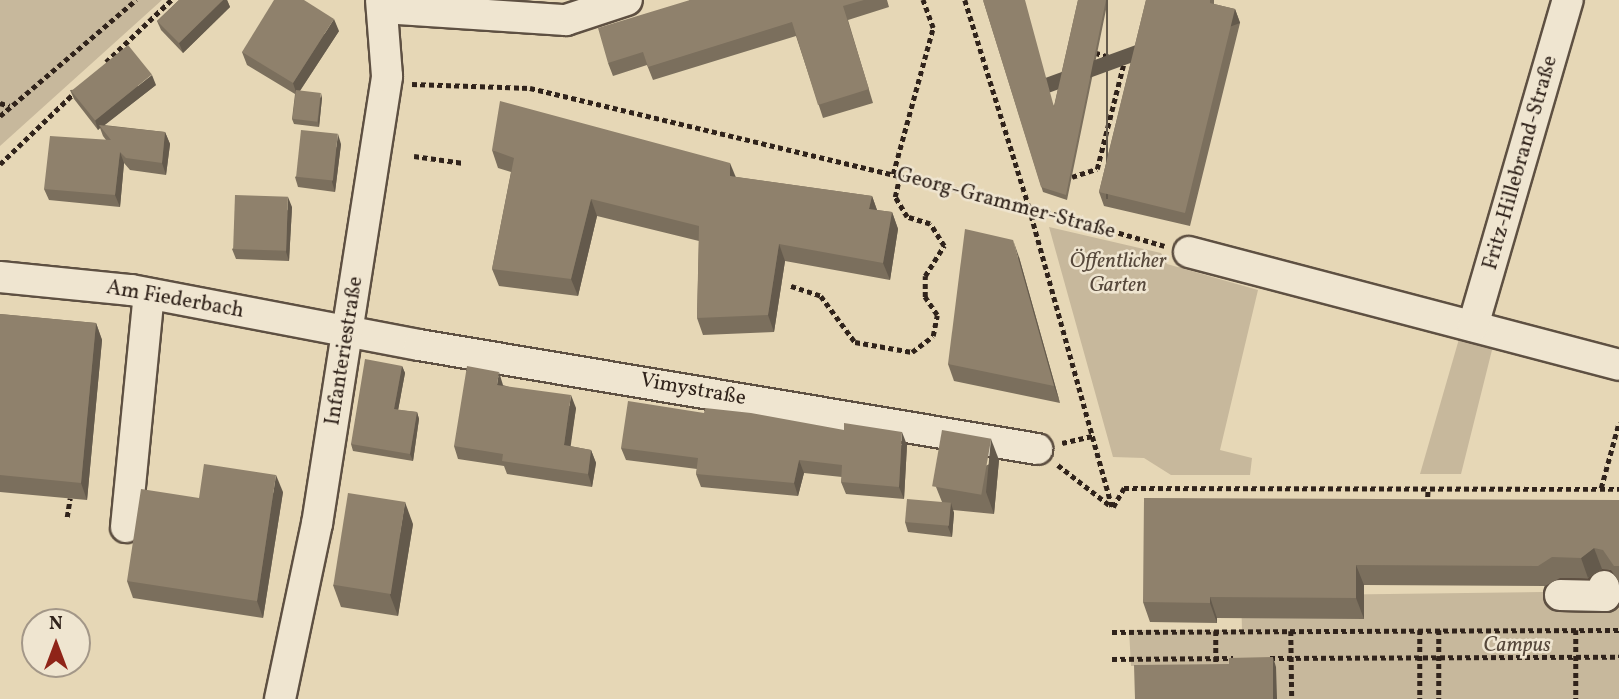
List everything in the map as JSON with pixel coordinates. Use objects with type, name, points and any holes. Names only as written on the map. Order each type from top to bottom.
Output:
[{"type":"street","points":[[382,4],[566,20],[627,0]]},
{"type":"street","name":"Fritz-Hillebrand-Straße","points":[[1473,326],[1568,0]]},
{"type":"street","name":"Infanteriestraße","points":[[280,699],[317,524],[387,76],[382,4]]},
{"type":"street","points":[[1189,252],[1619,365]]},
{"type":"street","name":"Am Fiederbach","points":[[0,277],[149,294],[349,331]]},
{"type":"street","points":[[126,527],[149,294]]},
{"type":"street","name":"Vimystraße","points":[[349,331],[1037,449]]},
{"type":"street","points":[[1560,595],[1605,596],[1604,586]]},
{"type":"path","points":[[0,116],[136,0]]},
{"type":"path","points":[[100,68],[171,0]]},
{"type":"path","points":[[893,174],[933,28],[923,0]]},
{"type":"path","points":[[965,0],[1029,207],[1112,508]]},
{"type":"path","points":[[1072,177],[1097,169],[1124,62],[1095,54]]},
{"type":"path","name":"Georg-Grammer-Straße","points":[[387,76],[411,84],[530,88],[1029,207],[1189,252]]},
{"type":"path","points":[[0,164],[80,87]]},
{"type":"path","points":[[0,103],[10,106]]},
{"type":"path","points":[[414,156],[464,163]]},
{"type":"path","points":[[791,286],[821,296],[855,342],[912,352],[933,336],[937,315],[925,298],[925,276],[944,246],[930,224],[908,217],[895,197],[900,176]]},
{"type":"path","points":[[1601,488],[1619,422]]},
{"type":"path","points":[[1037,449],[1112,508]]},
{"type":"path","points":[[1112,508],[1124,488],[1619,489]]},
{"type":"path","points":[[1427,488],[1427,509]]},
{"type":"path","points":[[67,517],[70,498]]},
{"type":"path","points":[[1420,630],[1420,699]]},
{"type":"path","points":[[1439,630],[1439,699]]},
{"type":"path","points":[[1576,630],[1576,699]]},
{"type":"path","points":[[1112,632],[1619,630]]},
{"type":"path","points":[[1216,631],[1216,672]]},
{"type":"path","points":[[1292,631],[1292,699]]},
{"type":"path","points":[[1267,658],[1619,657]]},
{"type":"path","points":[[1112,659],[1241,658]]},
{"type":"green space","points":[[0,0],[162,0],[0,146]]},
{"type":"green space","name":"Öffentlicher Garten","points":[[1049,227],[1161,253],[1167,264],[1258,290],[1220,450],[1252,458],[1250,475],[1171,475],[1144,458],[1113,457]]},
{"type":"green space","points":[[1459,339],[1493,346],[1461,474],[1420,474]]},
{"type":"green space","name":"Campus","points":[[1619,591],[1619,699],[1206,699],[1205,666],[1131,666],[1129,630],[1242,630],[1241,596]]},
{"type":"building","points":[[179,0],[223,0],[179,43],[157,21]]},
{"type":"building","points":[[274,0],[304,0],[334,19],[293,83],[242,52]]},
{"type":"building","points":[[690,0],[864,0],[843,6],[869,89],[818,105],[792,22],[648,67],[643,52],[608,63],[598,28]]},
{"type":"building","points":[[983,0],[1025,0],[1054,107],[1078,0],[1106,0],[1066,195],[1041,187]]},
{"type":"building","points":[[1146,0],[1210,0],[1210,3],[1235,9],[1185,213],[1099,192]]},
{"type":"building","points":[[128,45],[152,75],[95,120],[71,91]]},
{"type":"building","points":[[296,90],[321,93],[317,122],[292,119]]},
{"type":"building","points":[[500,101],[730,163],[730,176],[872,196],[869,209],[892,212],[883,263],[779,244],[768,315],[697,318],[699,226],[591,199],[571,279],[492,269],[514,158],[492,150]]},
{"type":"building","points":[[99,125],[165,132],[162,163],[126,158],[120,152],[115,195],[44,189],[50,136],[111,140]]},
{"type":"building","points":[[301,130],[338,134],[333,181],[296,177]]},
{"type":"building","points":[[235,195],[288,197],[286,251],[233,249]]},
{"type":"building","points":[[965,229],[1013,240],[1054,386],[948,364]]},
{"type":"building","points":[[0,314],[96,323],[81,483],[0,475]]},
{"type":"building","points":[[365,359],[402,366],[394,409],[417,412],[410,454],[351,444]]},
{"type":"building","points":[[467,366],[499,372],[497,385],[571,395],[564,445],[591,450],[588,474],[502,461],[503,454],[454,446]]},
{"type":"building","points":[[628,401],[704,413],[705,408],[751,413],[844,430],[844,423],[902,432],[899,487],[841,482],[842,465],[799,460],[794,483],[696,474],[698,458],[621,448]]},
{"type":"building","points":[[942,430],[991,439],[981,495],[932,486]]},
{"type":"building","points":[[204,464],[276,475],[257,601],[127,581],[141,489],[199,498]]},
{"type":"building","points":[[348,493],[405,502],[391,594],[333,585]]},
{"type":"building","points":[[1144,498],[1619,500],[1619,566],[1614,566],[1603,550],[1594,548],[1581,558],[1552,557],[1538,566],[1356,565],[1356,598],[1210,597],[1210,603],[1143,602]]},
{"type":"building","points":[[907,499],[951,503],[949,526],[905,522]]},
{"type":"building","points":[[1273,657],[1273,699],[1135,699],[1134,665],[1229,664],[1229,658]]}]
